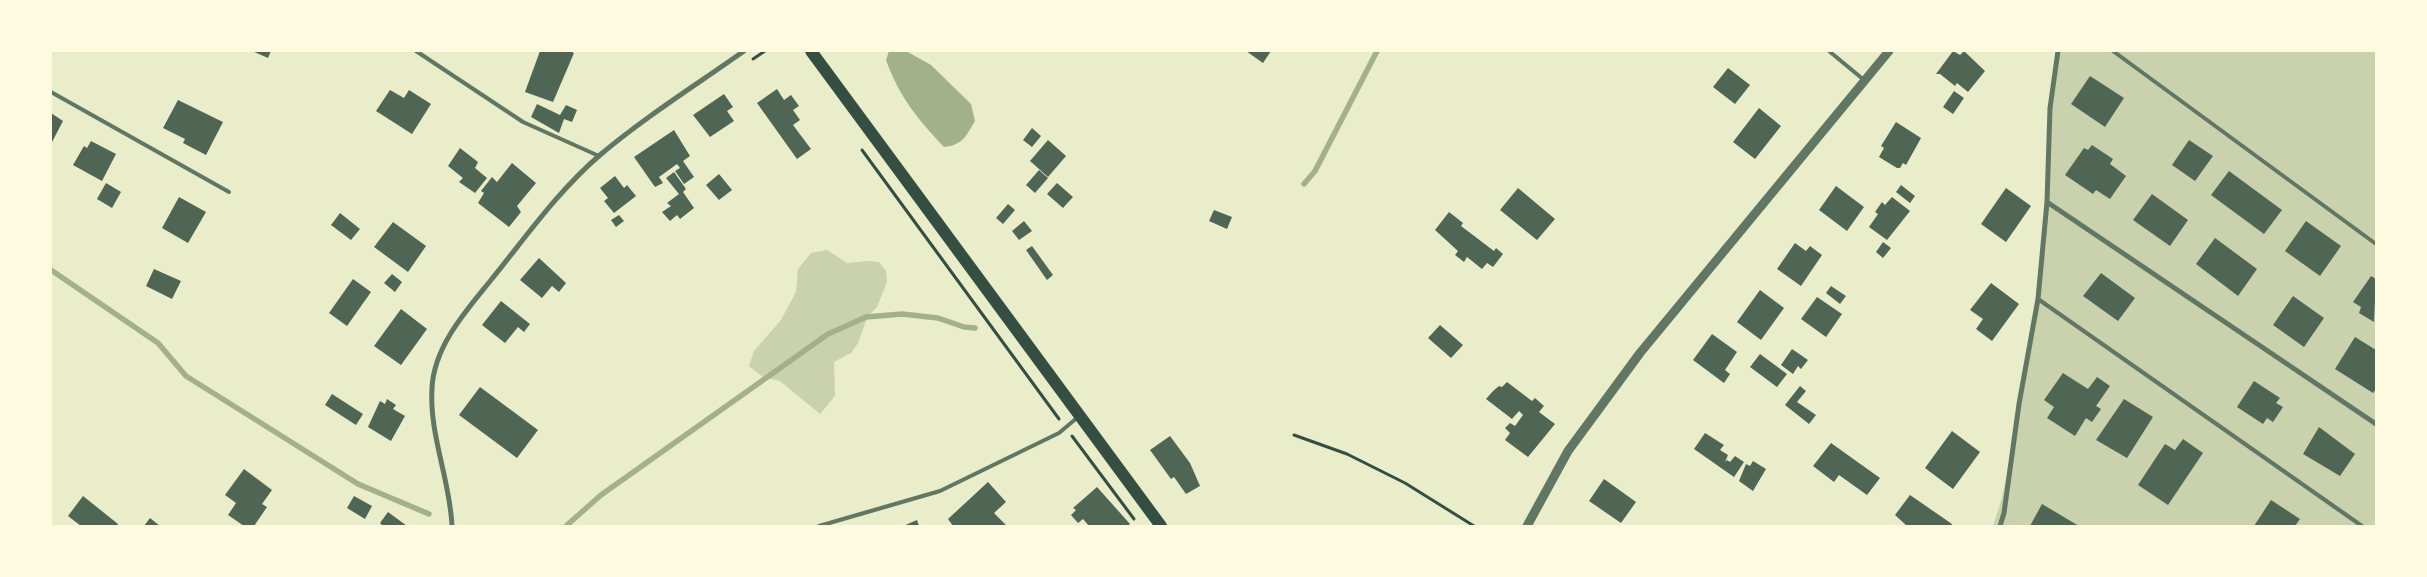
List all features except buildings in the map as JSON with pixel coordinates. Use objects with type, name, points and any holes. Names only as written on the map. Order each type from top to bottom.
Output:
[{"type":"main road","points":[[811,51],[1161,526]]},
{"type":"street","points":[[452,526],[450,505],[436,438],[432,387],[441,353],[464,313],[559,195],[599,156],[638,125],[744,51]]},
{"type":"street","points":[[1527,526],[1568,451],[1640,353],[1889,51]]},
{"type":"street","points":[[2000,526],[2004,513],[2019,404],[2038,299],[2047,202],[2050,108],[2058,51]]},
{"type":"street","points":[[2047,202],[2376,424]]},
{"type":"lane","points":[[416,51],[523,122],[599,156]]},
{"type":"lane","points":[[1829,51],[1865,80]]},
{"type":"lane","points":[[2113,51],[2376,244]]},
{"type":"lane","points":[[51,92],[229,192]]},
{"type":"lane","points":[[2038,299],[2362,526]]},
{"type":"lane","points":[[819,526],[940,491],[1059,433],[1080,416]]},
{"type":"path","points":[[749,62],[765,51]]},
{"type":"path","points":[[1294,435],[1347,454],[1405,483],[1474,526]]},
{"type":"shaded area","points":[[889,51],[906,51],[931,65],[971,104],[975,121],[960,142],[944,147],[917,117],[903,97],[891,73],[886,60]]},
{"type":"shaded area","points":[[2059,51],[2376,51],[2376,526],[1993,526],[2002,498],[2024,383],[2046,226],[2047,146]]},
{"type":"shaded area","points":[[827,250],[847,263],[879,262],[886,271],[887,282],[877,307],[868,316],[858,343],[851,353],[834,362],[835,396],[820,414],[780,381],[763,377],[749,366],[754,351],[781,320],[796,292],[798,269],[811,253]]},
{"type":"waterway","points":[[1304,184],[1315,171],[1377,51]]},
{"type":"waterway","points":[[51,270],[158,343],[186,376],[358,484],[429,514]]},
{"type":"waterway","points":[[566,526],[601,495],[828,334],[866,317],[902,314],[938,318],[964,327],[975,328]]}]
